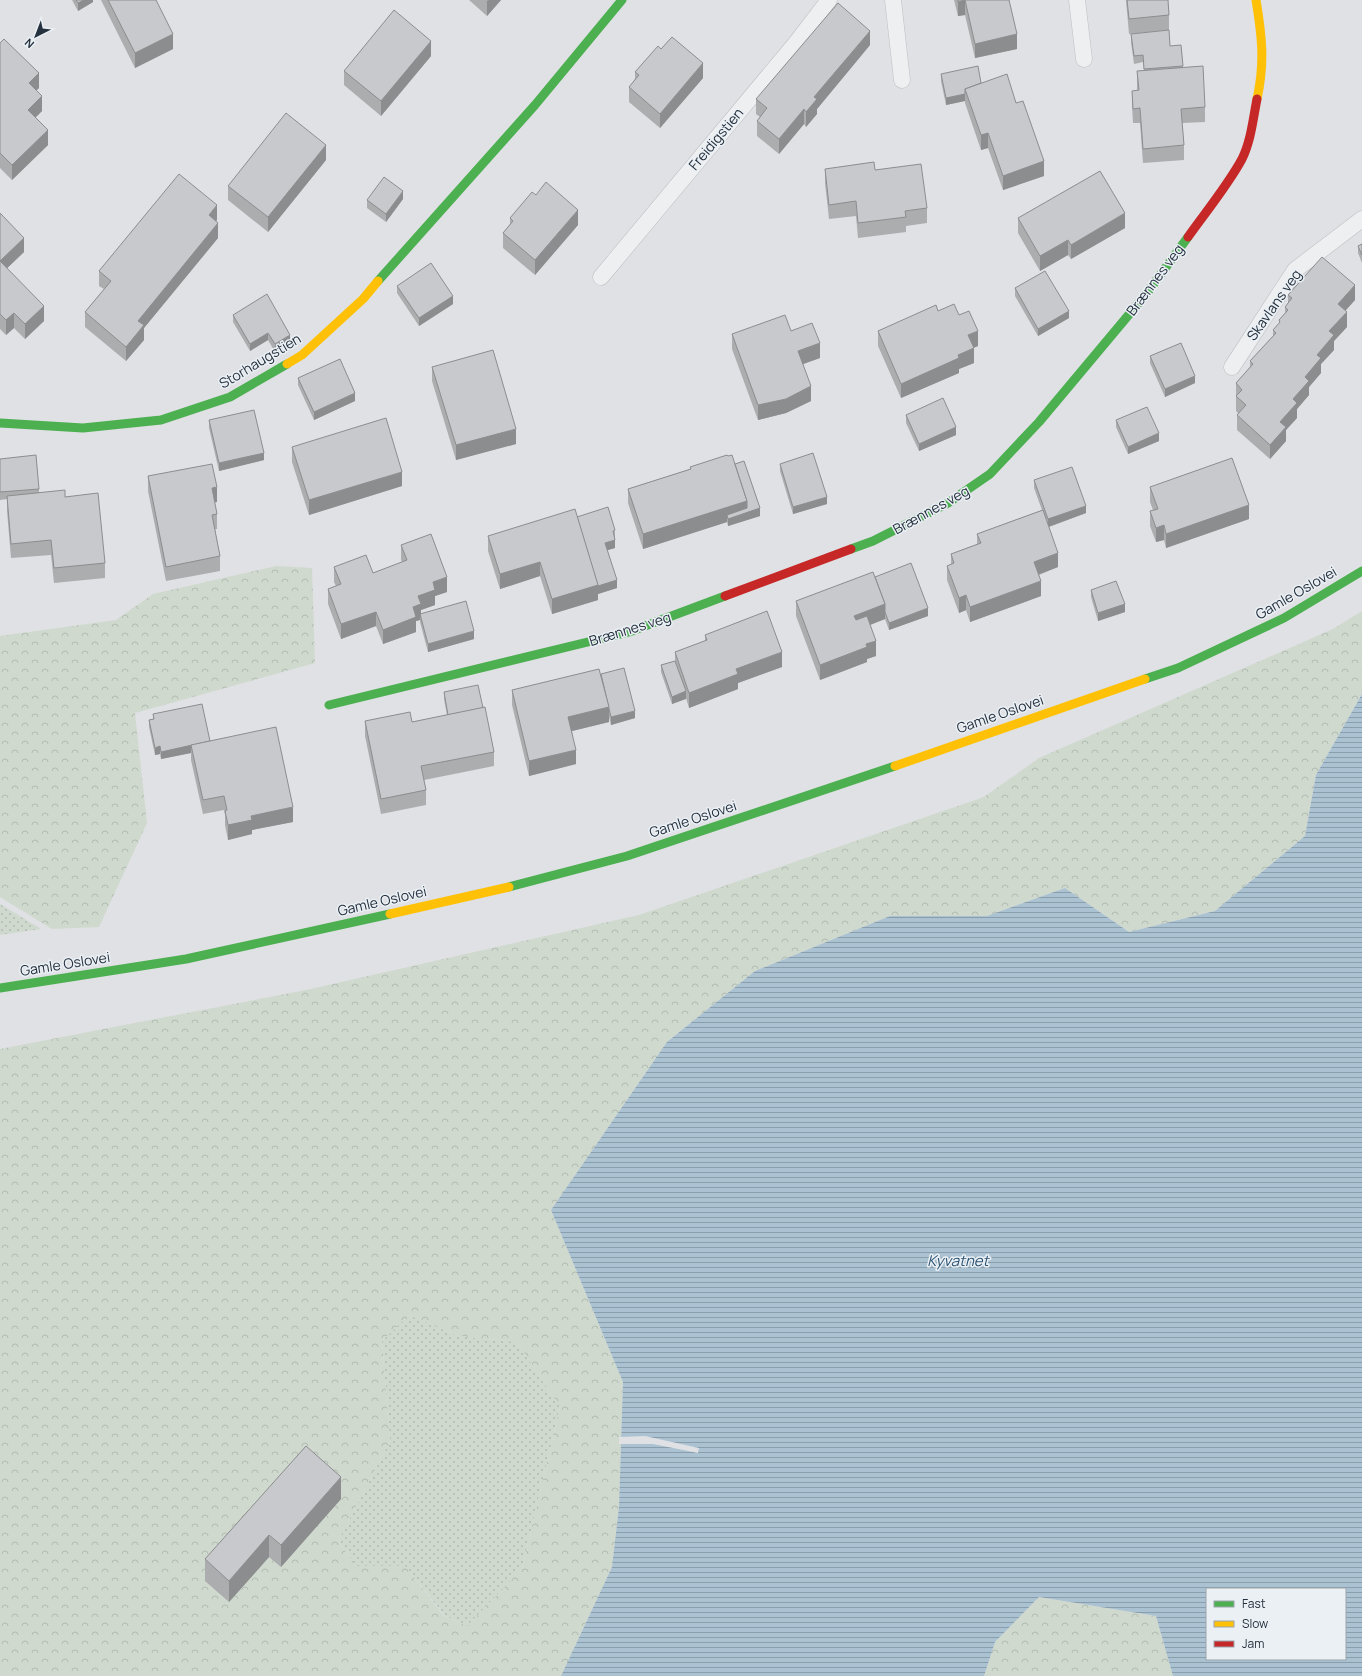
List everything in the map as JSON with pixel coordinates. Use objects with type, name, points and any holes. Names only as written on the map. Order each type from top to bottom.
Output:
[{"type":"street","name":"Storhaugstien","points":[[0,423],[83,428],[161,420],[230,397],[302,355],[363,299],[418,235],[535,105],[622,0]]},
{"type":"street","name":"Brænnes veg","points":[[329,706],[628,632],[873,541],[948,503],[990,474],[1039,422],[1147,293],[1218,195],[1242,158],[1252,126],[1262,76],[1262,37],[1256,0]]},
{"type":"street","name":"Gamle Oslovei","points":[[0,988],[186,959],[494,891],[627,856],[819,792],[1178,668],[1284,618],[1362,571]]},
{"type":"lane","name":"Freidigstien","points":[[601,277],[796,43],[829,0]]},
{"type":"lane","points":[[893,0],[902,80]]},
{"type":"lane","points":[[1077,0],[1084,59]]},
{"type":"lane","name":"Skavlans veg","points":[[1232,367],[1295,270],[1362,219]]},
{"type":"green space","points":[[276,566],[312,568],[315,663],[135,713],[147,823],[99,927],[52,929],[0,897],[0,636],[116,620],[153,594]]},
{"type":"green space","points":[[1362,611],[1362,694],[1316,775],[1305,836],[1215,911],[1129,932],[1065,888],[987,916],[890,916],[755,971],[667,1042],[551,1210],[623,1382],[619,1507],[612,1567],[561,1676],[0,1676],[0,1049],[306,990],[639,915],[984,797],[1039,758],[1333,629]],"holes":[[[409,1315],[458,1336],[517,1342],[560,1407],[522,1569],[467,1626],[444,1616],[405,1566],[356,1566],[338,1541],[390,1441],[382,1341]]]},
{"type":"green space","points":[[0,904],[41,929],[0,935]]},
{"type":"green space","points":[[409,1315],[458,1336],[517,1342],[560,1407],[522,1569],[467,1626],[445,1616],[405,1566],[356,1566],[338,1541],[390,1441],[382,1341]]},
{"type":"green space","points":[[1039,1597],[1156,1616],[1173,1676],[984,1676],[995,1642]]},
{"type":"water","name":"Kyvatnet","points":[[1362,694],[1362,1676],[1173,1676],[1156,1616],[1039,1597],[995,1642],[984,1676],[561,1676],[612,1567],[619,1507],[623,1382],[551,1210],[667,1042],[755,971],[890,916],[987,916],[1065,888],[1129,932],[1215,911],[1305,836],[1316,775]]},
{"type":"pier","points":[[645,1436],[699,1448],[698,1453],[653,1444],[619,1444],[619,1437]]},
{"type":"building","points":[[76,0],[84,0],[78,3]]},
{"type":"building","points":[[108,0],[156,0],[173,34],[135,53]]},
{"type":"building","points":[[965,0],[1009,0],[1017,34],[975,44]]},
{"type":"building","points":[[1127,0],[1168,0],[1169,15],[1129,19]]},
{"type":"building","points":[[838,3],[870,31],[814,97],[817,99],[806,112],[804,109],[779,139],[757,121],[767,108],[756,99]]},
{"type":"building","points":[[394,10],[431,41],[381,101],[344,71]]},
{"type":"building","points":[[1169,30],[1170,46],[1181,45],[1183,66],[1144,69],[1143,55],[1134,56],[1131,34]]},
{"type":"building","points":[[672,37],[703,63],[660,114],[629,87],[639,75],[635,72],[658,46],[661,49]]},
{"type":"building","points":[[4,39],[39,73],[29,83],[42,96],[28,110],[48,130],[12,165],[0,153],[0,43]]},
{"type":"building","points":[[978,66],[981,83],[965,89],[965,94],[946,98],[941,74]]},
{"type":"building","points":[[1203,66],[1205,107],[1181,109],[1184,145],[1143,149],[1140,108],[1133,109],[1132,91],[1139,90],[1137,71]]},
{"type":"building","points":[[1007,74],[1016,103],[1023,101],[1044,161],[1003,176],[988,133],[981,135],[965,89]]},
{"type":"building","points":[[286,113],[326,145],[268,217],[228,186]]},
{"type":"building","points":[[874,162],[875,170],[921,164],[927,208],[905,211],[906,217],[858,223],[856,201],[829,205],[825,169]]},
{"type":"building","points":[[1100,171],[1125,213],[1071,245],[1068,240],[1040,256],[1018,218]]},
{"type":"building","points":[[179,174],[217,205],[209,215],[218,223],[138,321],[144,325],[126,347],[85,312],[111,281],[99,271]]},
{"type":"building","points":[[384,177],[403,191],[386,214],[367,200]]},
{"type":"building","points":[[546,182],[578,210],[535,260],[503,233],[513,221],[510,218],[532,192],[536,195]]},
{"type":"building","points":[[0,213],[24,238],[0,261]]},
{"type":"building","points":[[1362,244],[1362,255],[1358,246]]},
{"type":"building","points":[[1322,257],[1355,285],[1338,304],[1347,312],[1329,331],[1334,335],[1317,355],[1321,358],[1305,377],[1309,381],[1293,399],[1297,403],[1280,422],[1286,427],[1270,445],[1237,415],[1246,405],[1236,396],[1242,390],[1236,383],[1253,364],[1250,361],[1276,333],[1273,330],[1288,310],[1285,307],[1292,298],[1288,295]]},
{"type":"building","points":[[0,261],[44,306],[25,324],[14,313],[6,320],[0,314]]},
{"type":"building","points":[[431,263],[453,296],[419,318],[397,286]]},
{"type":"building","points":[[1045,271],[1069,311],[1038,329],[1015,288]]},
{"type":"building","points":[[267,294],[290,335],[275,344],[268,333],[250,344],[233,315]]},
{"type":"building","points":[[954,304],[959,315],[969,311],[978,331],[968,335],[974,348],[958,355],[959,358],[901,384],[878,331],[936,305],[938,311]]},
{"type":"building","points":[[785,315],[791,331],[812,323],[820,343],[798,351],[811,386],[786,399],[758,405],[732,334]]},
{"type":"building","points":[[1181,343],[1195,376],[1165,389],[1150,356]]},
{"type":"building","points":[[493,350],[516,429],[456,445],[432,367]]},
{"type":"building","points":[[340,359],[355,393],[314,412],[298,378]]},
{"type":"building","points":[[943,398],[956,427],[919,444],[906,415]]},
{"type":"building","points":[[1147,407],[1159,433],[1128,447],[1116,420]]},
{"type":"building","points":[[254,410],[264,453],[219,463],[209,420]]},
{"type":"building","points":[[386,418],[402,472],[309,500],[292,447]]},
{"type":"building","points":[[813,453],[827,497],[793,507],[780,464]]},
{"type":"building","points":[[36,455],[39,489],[0,492],[0,459]]},
{"type":"building","points":[[727,455],[732,455],[747,501],[643,534],[628,489],[691,469],[690,467]]},
{"type":"building","points":[[1232,458],[1249,505],[1166,534],[1164,525],[1156,528],[1150,511],[1158,509],[1150,487]]},
{"type":"building","points":[[744,461],[760,508],[728,519],[727,515],[747,508],[747,501],[735,464]]},
{"type":"building","points":[[212,464],[217,487],[212,488],[217,514],[212,515],[220,556],[166,567],[148,476]]},
{"type":"building","points":[[1072,467],[1086,506],[1048,519],[1034,480]]},
{"type":"building","points":[[65,490],[65,497],[98,493],[105,563],[54,568],[51,540],[11,544],[7,496]]},
{"type":"building","points":[[608,507],[615,530],[613,531],[615,540],[605,543],[617,580],[598,586],[577,517]]},
{"type":"building","points":[[575,509],[598,585],[552,599],[540,562],[500,574],[488,536]]},
{"type":"building","points":[[1043,510],[1058,553],[1034,562],[1041,581],[970,607],[966,595],[959,598],[947,566],[954,563],[951,554],[981,543],[977,534]]},
{"type":"building","points":[[431,534],[447,577],[433,582],[435,590],[418,596],[421,604],[413,607],[416,617],[383,630],[376,612],[341,624],[328,589],[341,584],[334,567],[366,555],[373,573],[407,560],[401,545]]},
{"type":"building","points":[[911,563],[928,608],[889,623],[885,612],[885,604],[875,577]]},
{"type":"building","points":[[873,572],[885,604],[854,616],[856,620],[867,616],[876,641],[866,644],[867,647],[820,665],[796,601]]},
{"type":"building","points":[[1116,581],[1125,604],[1098,613],[1091,590]]},
{"type":"building","points":[[466,601],[474,631],[428,644],[420,614]]},
{"type":"building","points":[[767,611],[782,652],[736,669],[738,674],[689,693],[675,652],[707,640],[705,635]]},
{"type":"building","points":[[675,661],[686,691],[672,697],[661,665]]},
{"type":"building","points":[[624,668],[635,711],[611,717],[601,674]]},
{"type":"building","points":[[599,669],[609,707],[568,717],[576,750],[529,761],[512,690]]},
{"type":"building","points":[[478,685],[483,708],[448,715],[444,692]]},
{"type":"building","points":[[202,704],[210,741],[161,752],[160,746],[155,748],[149,720],[154,719],[153,714]]},
{"type":"building","points":[[485,707],[494,752],[421,766],[426,790],[381,799],[365,721],[410,712],[412,722]]},
{"type":"building","points":[[276,727],[293,807],[251,816],[252,820],[228,825],[224,796],[203,800],[191,745]]},
{"type":"building","points":[[306,1446],[341,1477],[281,1545],[269,1535],[229,1581],[205,1559]]},
{"type":"traffic: fast","points":[[378,281],[535,105],[622,0]]},
{"type":"traffic: fast","points":[[851,549],[873,541],[948,503],[990,474],[1039,422],[1147,293],[1188,237]]},
{"type":"traffic: fast","points":[[0,423],[83,428],[161,420],[230,397],[287,364]]},
{"type":"traffic: fast","points":[[1145,679],[1178,668],[1284,618],[1362,571]]},
{"type":"traffic: fast","points":[[329,705],[629,632],[725,596]]},
{"type":"traffic: fast","points":[[509,887],[627,856],[895,766]]},
{"type":"traffic: fast","points":[[0,988],[186,959],[390,914]]},
{"type":"traffic: slow","points":[[1256,0],[1262,50],[1260,86],[1257,99]]},
{"type":"traffic: slow","points":[[287,364],[302,355],[363,299],[378,281]]},
{"type":"traffic: slow","points":[[895,766],[1145,679]]},
{"type":"traffic: slow","points":[[390,914],[509,887]]},
{"type":"traffic: jam","points":[[1188,237],[1223,189],[1242,159],[1250,137],[1257,99]]},
{"type":"traffic: jam","points":[[725,596],[851,549]]}]
